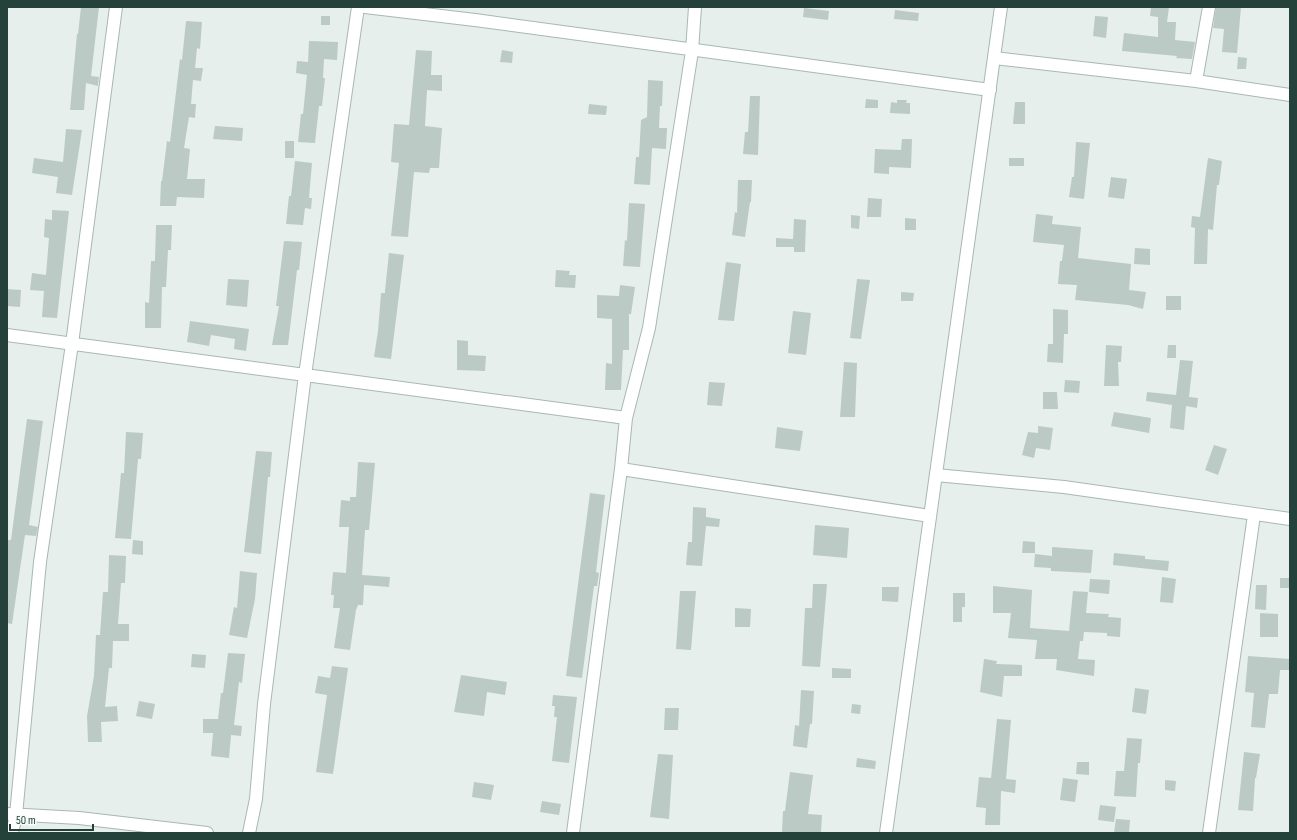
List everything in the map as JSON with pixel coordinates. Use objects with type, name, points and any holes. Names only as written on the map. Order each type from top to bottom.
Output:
[{"type":"street","points":[[12,833],[11,814],[40,562],[72,344],[116,7]]},
{"type":"street","points":[[249,833],[256,799],[264,704],[305,375],[358,7]]},
{"type":"street","points":[[365,7],[476,20],[692,51],[990,90]]},
{"type":"street","points":[[573,833],[621,469],[626,418],[648,328],[692,51],[696,7]]},
{"type":"street","points":[[886,833],[1001,7]]},
{"type":"street","points":[[1196,81],[1209,7]]},
{"type":"street","points":[[994,58],[1196,81],[1290,95]]},
{"type":"street","points":[[7,335],[626,418]]},
{"type":"street","points":[[621,469],[930,516]]},
{"type":"street","points":[[936,476],[1064,487],[1290,519]]},
{"type":"street","points":[[1209,833],[1254,515]]},
{"type":"street","points":[[11,814],[79,818],[207,833]]},
{"type":"building","points":[[81,7],[99,7],[91,76],[99,77],[98,86],[86,83],[84,110],[70,110],[77,34]]},
{"type":"building","points":[[1151,7],[1169,7],[1167,22],[1176,22],[1175,40],[1195,42],[1192,59],[1176,58],[1177,56],[1122,51],[1124,33],[1158,37],[1158,17],[1150,16]]},
{"type":"building","points":[[1216,7],[1241,7],[1237,53],[1222,52],[1224,29],[1213,28]]},
{"type":"building","points":[[804,8],[829,11],[828,20],[803,17]]},
{"type":"building","points":[[895,10],[919,13],[918,21],[894,19]]},
{"type":"building","points":[[321,16],[330,16],[330,25],[321,25]]},
{"type":"building","points":[[1095,16],[1108,17],[1106,38],[1093,36]]},
{"type":"building","points":[[186,21],[202,22],[200,49],[197,48],[195,68],[203,68],[201,81],[193,80],[191,104],[196,104],[195,118],[189,117],[184,148],[190,149],[187,179],[205,179],[204,198],[177,197],[176,206],[160,206],[161,181],[167,141],[170,142]]},
{"type":"building","points":[[309,41],[338,42],[337,60],[324,59],[323,78],[325,78],[322,106],[319,106],[315,143],[298,142],[301,114],[303,114],[307,75],[296,73],[297,61],[308,62]]},
{"type":"building","points":[[416,50],[432,51],[431,75],[442,75],[442,91],[427,90],[425,126],[442,128],[439,168],[430,168],[429,173],[414,172],[408,237],[391,236],[399,163],[391,162],[394,124],[409,125]]},
{"type":"building","points":[[502,50],[513,52],[512,63],[500,62]]},
{"type":"building","points":[[1238,57],[1247,58],[1246,69],[1237,69]]},
{"type":"building","points":[[648,80],[663,81],[659,128],[667,128],[666,149],[652,148],[650,185],[634,184],[636,157],[639,157],[641,120],[647,117]]},
{"type":"building","points":[[750,96],[760,96],[758,155],[743,154],[745,132],[748,132]]},
{"type":"building","points":[[866,99],[878,100],[878,108],[865,108]]},
{"type":"building","points":[[897,100],[907,100],[906,103],[910,103],[910,114],[890,113],[891,102],[897,103]]},
{"type":"building","points":[[1015,102],[1025,102],[1025,124],[1013,124]]},
{"type":"building","points":[[589,104],[607,106],[606,115],[588,114]]},
{"type":"building","points":[[215,126],[243,128],[242,141],[213,139]]},
{"type":"building","points":[[66,129],[82,130],[72,195],[56,193],[58,177],[32,173],[34,158],[63,162]]},
{"type":"building","points":[[902,139],[912,139],[911,168],[889,167],[889,174],[874,173],[875,149],[901,150]]},
{"type":"building","points":[[285,141],[294,141],[294,158],[285,158]]},
{"type":"building","points":[[1076,142],[1090,143],[1084,199],[1069,197],[1072,177],[1074,177]]},
{"type":"building","points":[[1009,158],[1024,158],[1024,166],[1009,166]]},
{"type":"building","points":[[1208,158],[1222,161],[1219,185],[1217,185],[1213,230],[1208,229],[1207,264],[1194,264],[1195,228],[1191,227],[1192,216],[1200,217]]},
{"type":"building","points":[[295,161],[312,163],[309,198],[312,198],[311,209],[305,208],[303,225],[286,224]]},
{"type":"building","points":[[1111,177],[1127,179],[1124,199],[1108,197]]},
{"type":"building","points":[[738,180],[752,180],[751,202],[745,237],[732,235],[735,212],[737,213]]},
{"type":"building","points":[[868,198],[882,199],[881,217],[867,217]]},
{"type":"building","points":[[629,203],[645,204],[640,267],[623,266],[625,240],[627,241]]},
{"type":"building","points":[[52,210],[69,211],[57,318],[42,317],[44,291],[30,290],[32,273],[46,275],[49,238],[44,237],[45,219],[52,220]]},
{"type":"building","points":[[1036,214],[1053,216],[1052,224],[1081,227],[1078,258],[1131,264],[1129,290],[1146,292],[1143,309],[1128,305],[1075,300],[1077,285],[1058,284],[1060,261],[1062,261],[1064,245],[1033,242]]},
{"type":"building","points":[[851,215],[860,216],[859,229],[851,228]]},
{"type":"building","points":[[905,218],[916,219],[916,230],[905,230]]},
{"type":"building","points":[[794,219],[806,220],[805,252],[794,252],[794,247],[776,247],[776,238],[793,239]]},
{"type":"building","points":[[156,225],[172,225],[171,250],[168,250],[166,287],[162,287],[161,328],[145,328],[145,302],[149,303],[151,261],[155,261]]},
{"type":"building","points":[[284,241],[302,242],[299,270],[297,270],[288,345],[272,345],[279,306],[276,306]]},
{"type":"building","points":[[1135,248],[1150,249],[1150,265],[1134,264]]},
{"type":"building","points":[[389,253],[404,255],[391,359],[374,357],[381,293],[385,293]]},
{"type":"building","points":[[726,262],[741,264],[734,321],[718,320]]},
{"type":"building","points":[[556,270],[570,271],[569,275],[576,275],[575,288],[555,287]]},
{"type":"building","points":[[228,279],[249,280],[247,307],[226,305]]},
{"type":"building","points":[[857,279],[870,280],[861,339],[850,338]]},
{"type":"building","points":[[620,285],[635,287],[631,314],[629,314],[629,350],[623,350],[621,390],[605,390],[606,363],[612,364],[612,319],[597,318],[597,295],[619,296]]},
{"type":"building","points":[[7,289],[21,290],[20,307],[7,306]]},
{"type":"building","points":[[901,292],[914,293],[913,301],[901,301]]},
{"type":"building","points":[[1166,296],[1181,296],[1181,310],[1166,310]]},
{"type":"building","points":[[1053,309],[1068,310],[1068,334],[1064,334],[1063,363],[1047,362],[1048,344],[1053,344]]},
{"type":"building","points":[[793,311],[811,313],[806,355],[788,353]]},
{"type":"building","points":[[190,321],[249,329],[246,351],[234,349],[235,339],[211,335],[209,346],[187,342]]},
{"type":"building","points":[[457,340],[468,341],[468,355],[486,356],[485,371],[457,370]]},
{"type":"building","points":[[1106,345],[1122,346],[1121,362],[1118,362],[1119,386],[1104,386]]},
{"type":"building","points":[[1168,345],[1176,345],[1176,358],[1167,358]]},
{"type":"building","points":[[1180,360],[1193,361],[1189,397],[1198,398],[1197,408],[1186,406],[1184,430],[1170,428],[1172,405],[1146,401],[1147,392],[1176,395]]},
{"type":"building","points":[[844,362],[857,363],[855,417],[840,417]]},
{"type":"building","points":[[1065,380],[1080,381],[1079,393],[1064,392]]},
{"type":"building","points":[[709,382],[725,383],[722,406],[707,405]]},
{"type":"building","points":[[1043,392],[1057,392],[1058,409],[1043,409]]},
{"type":"building","points":[[1114,412],[1151,418],[1149,433],[1111,426]]},
{"type":"building","points":[[27,419],[43,421],[29,525],[38,527],[36,536],[25,535],[12,624],[7,623],[7,547],[8,540],[11,540]]},
{"type":"building","points":[[1038,426],[1053,428],[1050,450],[1036,448],[1034,458],[1022,455],[1028,432],[1038,433]]},
{"type":"building","points":[[777,427],[803,431],[800,451],[775,448]]},
{"type":"building","points":[[126,432],[143,433],[141,459],[138,459],[131,539],[115,538],[121,473],[124,473]]},
{"type":"building","points":[[1214,445],[1227,449],[1218,475],[1205,470]]},
{"type":"building","points":[[256,451],[272,452],[270,477],[268,477],[261,554],[244,552]]},
{"type":"building","points":[[358,462],[375,463],[369,530],[365,530],[362,575],[390,577],[389,587],[364,585],[363,605],[358,605],[356,610],[350,650],[334,648],[340,608],[333,608],[334,595],[331,595],[333,572],[346,573],[349,527],[339,527],[341,500],[350,501],[350,497],[356,497]]},
{"type":"building","points":[[590,493],[605,495],[596,572],[599,573],[597,586],[594,586],[582,678],[566,676]]},
{"type":"building","points":[[693,507],[706,508],[706,517],[720,519],[719,527],[706,526],[702,566],[686,565],[688,542],[692,542]]},
{"type":"building","points":[[815,525],[849,528],[847,558],[813,555]]},
{"type":"building","points":[[133,540],[143,541],[143,555],[132,554]]},
{"type":"building","points":[[1023,541],[1035,542],[1035,553],[1022,553]]},
{"type":"building","points":[[1052,547],[1093,550],[1091,573],[1051,571],[1051,568],[1034,567],[1035,554],[1052,556]]},
{"type":"building","points":[[1114,553],[1145,556],[1145,559],[1169,561],[1168,571],[1113,565]]},
{"type":"building","points":[[109,555],[126,556],[125,583],[121,583],[118,624],[129,624],[129,641],[113,641],[112,668],[109,668],[105,707],[117,706],[118,721],[101,722],[102,742],[88,742],[87,716],[94,676],[96,635],[100,635],[103,592],[108,592]]},
{"type":"building","points":[[240,571],[257,573],[255,599],[247,638],[229,635],[234,607],[237,608]]},
{"type":"building","points":[[1162,577],[1176,579],[1173,603],[1160,602]]},
{"type":"building","points":[[1280,578],[1290,578],[1290,588],[1280,588]]},
{"type":"building","points":[[1090,579],[1110,580],[1109,594],[1089,592]]},
{"type":"building","points":[[813,584],[827,584],[820,667],[802,666],[805,608],[812,608]]},
{"type":"building","points":[[1256,585],[1267,585],[1266,610],[1255,609]]},
{"type":"building","points":[[993,586],[1032,590],[1030,628],[1069,631],[1073,591],[1088,592],[1086,613],[1109,614],[1108,617],[1121,618],[1120,637],[1107,636],[1107,633],[1084,632],[1083,641],[1080,641],[1078,659],[1095,660],[1094,676],[1056,670],[1057,659],[1035,659],[1037,640],[1008,638],[1011,613],[993,613]]},
{"type":"building","points":[[882,587],[899,587],[898,602],[882,601]]},
{"type":"building","points":[[680,591],[696,591],[691,650],[676,649]]},
{"type":"building","points":[[953,593],[965,593],[965,607],[962,607],[962,622],[953,622]]},
{"type":"building","points":[[735,608],[751,609],[750,627],[735,627]]},
{"type":"building","points":[[1260,613],[1278,614],[1278,637],[1260,637]]},
{"type":"building","points":[[228,653],[245,654],[242,683],[239,682],[234,725],[242,726],[241,736],[231,735],[229,758],[211,756],[213,733],[203,733],[203,719],[218,719]]},
{"type":"building","points":[[192,654],[206,655],[205,668],[191,667]]},
{"type":"building","points":[[1248,656],[1290,659],[1290,670],[1280,670],[1278,694],[1269,694],[1265,728],[1251,727],[1254,693],[1245,692]]},
{"type":"building","points":[[984,659],[997,661],[996,664],[1022,665],[1022,676],[1004,676],[1002,697],[980,692]]},
{"type":"building","points":[[332,666],[348,668],[333,774],[316,772],[327,695],[315,693],[318,676],[330,678]]},
{"type":"building","points":[[832,668],[851,669],[851,678],[832,678]]},
{"type":"building","points":[[461,675],[507,682],[505,695],[487,692],[484,716],[454,712]]},
{"type":"building","points":[[1135,688],[1149,690],[1146,714],[1132,712]]},
{"type":"building","points":[[801,690],[814,691],[812,724],[810,724],[807,748],[793,746],[795,725],[799,726]]},
{"type":"building","points":[[553,695],[577,697],[569,763],[552,761],[557,717],[554,717],[555,706],[552,706]]},
{"type":"building","points":[[139,701],[155,704],[152,719],[136,716]]},
{"type":"building","points":[[852,704],[861,705],[860,714],[851,713]]},
{"type":"building","points":[[665,708],[679,708],[678,730],[664,730]]},
{"type":"building","points":[[997,719],[1011,720],[1006,779],[1016,780],[1015,793],[1001,791],[1000,825],[985,825],[986,808],[976,807],[979,777],[991,778]]},
{"type":"building","points":[[1127,738],[1142,739],[1140,763],[1138,763],[1136,797],[1114,796],[1116,771],[1124,771]]},
{"type":"building","points":[[1244,752],[1260,754],[1255,778],[1253,811],[1238,810]]},
{"type":"building","points":[[658,754],[673,755],[669,819],[650,817]]},
{"type":"building","points":[[857,758],[876,761],[875,769],[856,767]]},
{"type":"building","points":[[1077,762],[1089,762],[1089,775],[1076,774]]},
{"type":"building","points":[[790,772],[813,775],[808,814],[822,815],[821,833],[782,832],[783,811],[785,811]]},
{"type":"building","points":[[1063,778],[1078,780],[1075,802],[1060,800]]},
{"type":"building","points":[[1165,780],[1176,781],[1175,791],[1165,790]]},
{"type":"building","points":[[474,782],[494,785],[491,800],[472,797]]},
{"type":"building","points":[[542,801],[561,804],[559,815],[540,812]]},
{"type":"building","points":[[1100,805],[1116,807],[1114,822],[1098,820]]},
{"type":"building","points":[[1116,819],[1130,820],[1129,833],[1114,833]]}]
